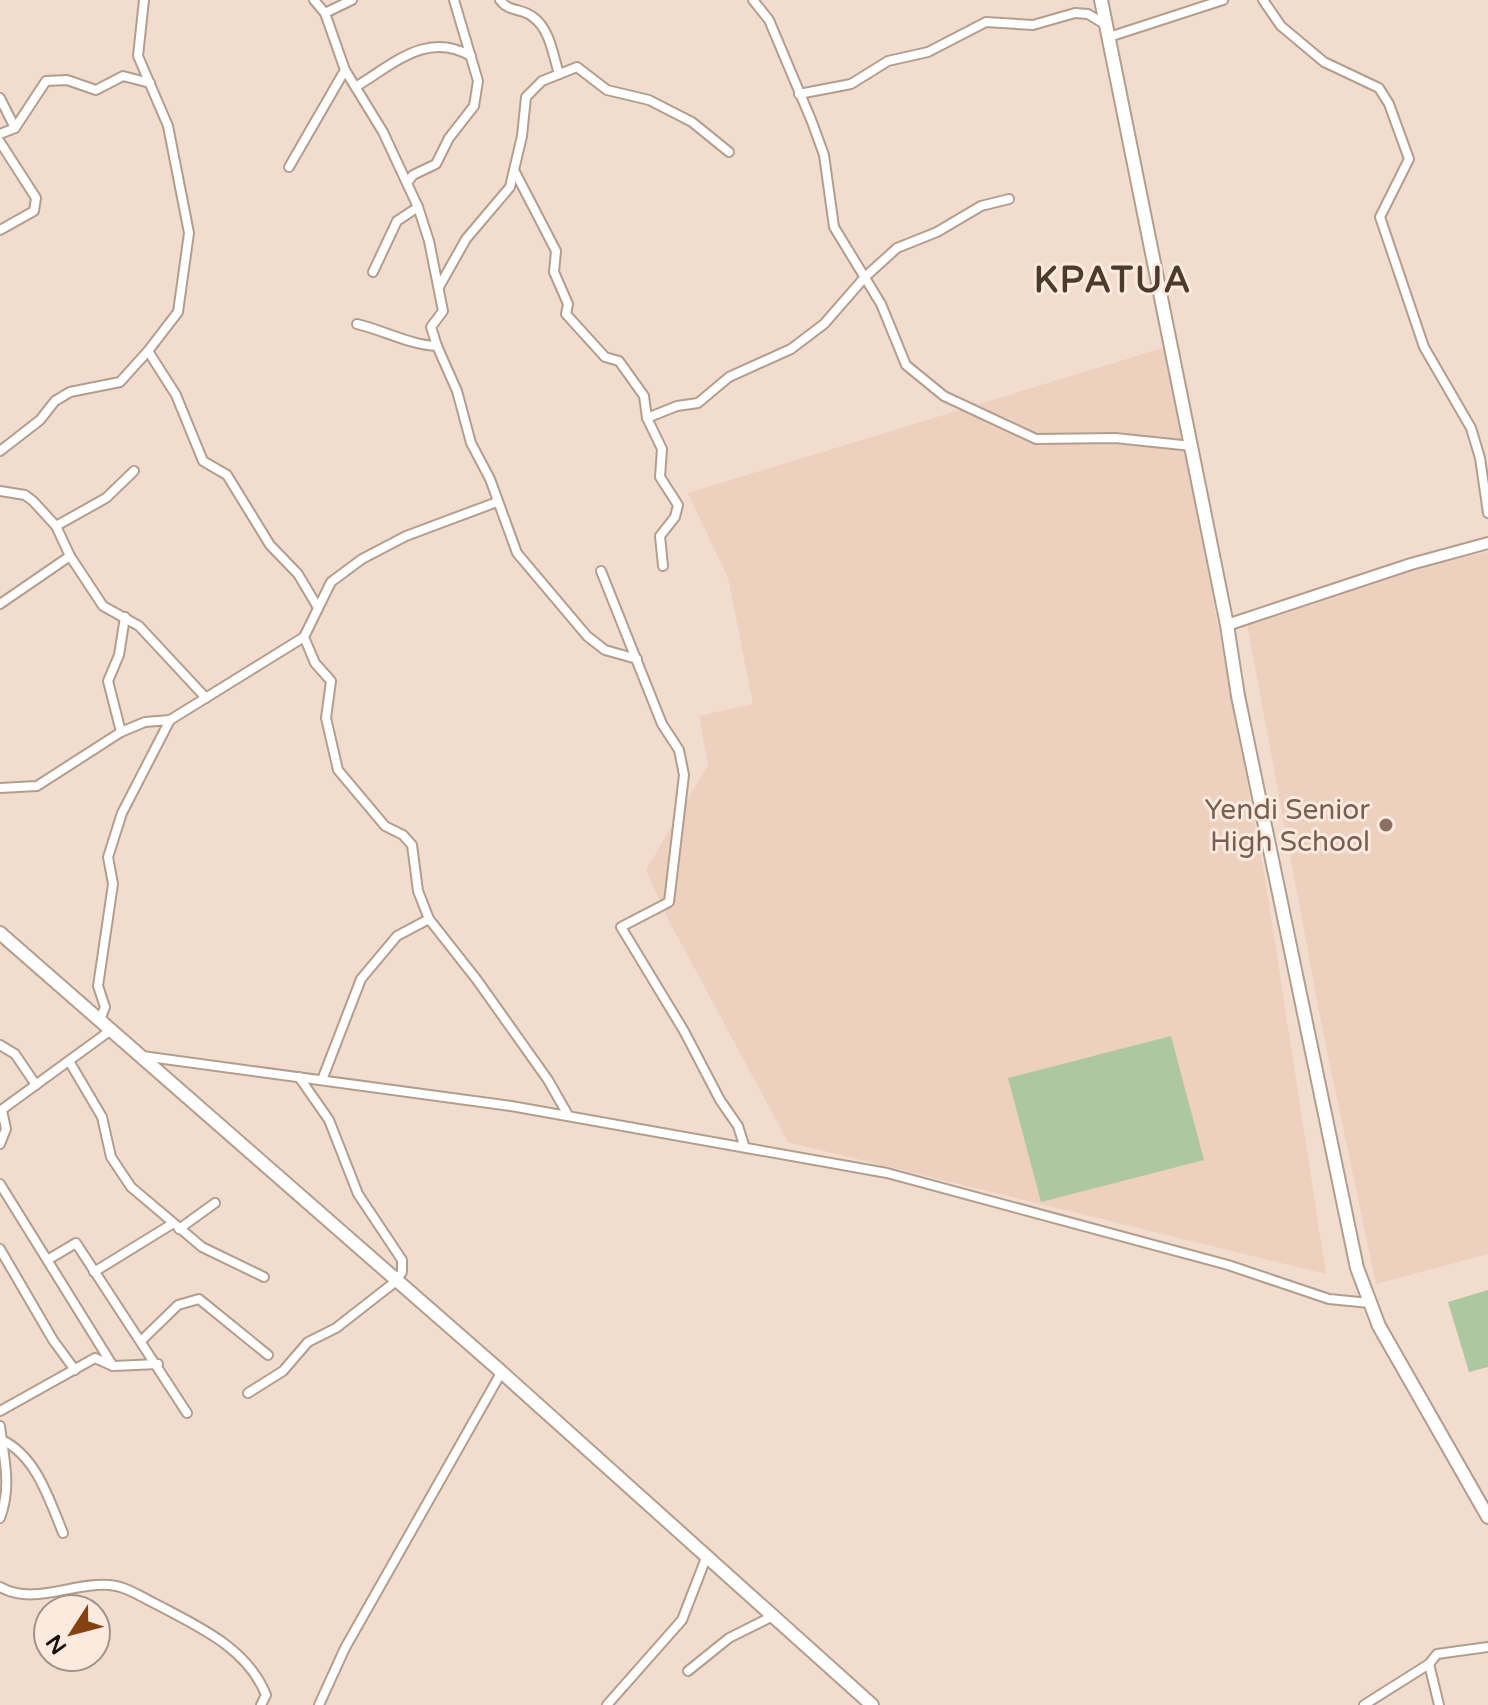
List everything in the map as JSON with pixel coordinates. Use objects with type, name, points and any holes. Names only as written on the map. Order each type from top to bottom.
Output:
[{"type":"main road","points":[[1101,0],[1192,446],[1238,696],[1346,1222],[1370,1303],[1393,1354],[1488,1517]]},
{"type":"main road","points":[[0,933],[100,1020],[136,1056],[501,1373],[872,1705]]},
{"type":"street","points":[[0,451],[40,420],[55,401],[70,392],[120,382],[178,312],[189,233],[177,159],[138,56],[144,0]]},
{"type":"street","points":[[314,0],[325,13],[345,70],[357,86],[418,207],[443,311],[431,327],[457,391],[471,443],[517,553],[587,636],[605,650],[637,659]]},
{"type":"street","points":[[325,13],[352,0]]},
{"type":"street","points":[[407,183],[413,175],[436,164],[449,138],[474,106],[478,81],[454,0]]},
{"type":"street","points":[[500,0],[505,7],[532,15],[545,31],[559,74]]},
{"type":"street","points":[[753,0],[769,20],[824,155],[834,227],[881,304],[906,365],[944,396],[1036,439],[1115,438],[1192,446]]},
{"type":"street","points":[[799,94],[851,84],[888,61],[928,52],[986,22],[1033,25],[1075,13],[1088,14],[1108,31],[1223,0]]},
{"type":"street","points":[[1263,0],[1281,26],[1324,62],[1379,88],[1389,104],[1409,159],[1380,217],[1424,347],[1471,428],[1480,458],[1488,513]]},
{"type":"street","points":[[357,86],[431,44],[455,47],[471,57]]},
{"type":"street","points":[[439,287],[466,239],[510,187],[526,97],[542,81],[577,67],[607,90],[649,100],[692,122],[729,152]]},
{"type":"street","points":[[289,167],[345,70]]},
{"type":"street","points":[[0,134],[15,128],[46,81],[67,80],[96,90],[123,76],[150,83]]},
{"type":"street","points":[[0,98],[15,128]]},
{"type":"street","points":[[0,142],[36,198],[34,211],[0,230]]},
{"type":"street","points":[[514,170],[556,251],[554,272],[568,304],[566,314],[605,357],[619,361],[644,396],[647,418],[662,449],[660,477],[678,505],[675,517],[660,536],[663,566]]},
{"type":"street","points":[[647,418],[677,406],[698,403],[729,377],[791,349],[824,324],[865,277],[908,242],[937,232],[981,206],[1009,199]]},
{"type":"street","points":[[373,272],[397,221],[418,207]]},
{"type":"street","points":[[357,324],[394,333],[423,346],[437,346]]},
{"type":"street","points":[[148,351],[176,395],[203,461],[227,475],[270,545],[298,574],[317,606]]},
{"type":"street","points":[[56,526],[106,498],[134,471]]},
{"type":"street","points":[[0,491],[25,495],[56,526],[70,556],[103,606],[125,617],[158,645],[206,698]]},
{"type":"street","points":[[0,788],[37,786],[121,732],[145,722],[170,720],[304,637],[331,582],[388,543],[497,502]]},
{"type":"street","points":[[1227,625],[1411,564],[1488,543]]},
{"type":"street","points":[[0,604],[70,556]]},
{"type":"street","points":[[601,571],[662,724],[679,750],[684,775],[669,902],[621,927],[738,1126],[744,1145]]},
{"type":"street","points":[[121,732],[108,681],[119,655],[125,617]]},
{"type":"street","points":[[304,637],[315,663],[331,681],[326,718],[338,770],[385,826],[403,835],[412,845],[418,891],[429,919],[548,1080],[568,1115]]},
{"type":"street","points":[[100,1020],[105,1007],[98,986],[113,884],[108,857],[122,813],[170,720]]},
{"type":"street","points":[[322,1080],[361,979],[397,936],[429,919]]},
{"type":"street","points":[[0,1144],[6,1129],[1,1111],[111,1030]]},
{"type":"street","points":[[0,1045],[15,1054],[36,1085]]},
{"type":"street","points":[[136,1056],[568,1115],[887,1173],[1228,1265],[1329,1299],[1370,1303]]},
{"type":"street","points":[[69,1061],[102,1117],[111,1157],[131,1187],[202,1247],[264,1277]]},
{"type":"street","points":[[248,1393],[283,1371],[308,1342],[336,1328],[395,1282],[402,1272],[402,1260],[358,1194],[329,1120],[299,1077]]},
{"type":"street","points":[[0,1184],[113,1366]]},
{"type":"street","points":[[94,1272],[215,1203]]},
{"type":"street","points":[[49,1259],[76,1243],[158,1364],[187,1413]]},
{"type":"street","points":[[0,1249],[53,1340],[75,1370]]},
{"type":"street","points":[[141,1341],[178,1305],[199,1299],[268,1355]]},
{"type":"street","points":[[0,1411],[95,1358],[113,1366],[158,1364]]},
{"type":"street","points":[[319,1705],[345,1648],[501,1373]]},
{"type":"street","points":[[0,1426],[7,1468],[7,1501],[0,1518]]},
{"type":"street","points":[[2,1440],[19,1448],[44,1487],[63,1533]]},
{"type":"street","points":[[607,1705],[682,1620],[706,1558]]},
{"type":"street","points":[[0,1587],[12,1593],[39,1594],[108,1585],[130,1590],[221,1639],[260,1679],[266,1695],[261,1705]]},
{"type":"street","points":[[688,1671],[729,1638],[771,1617]]},
{"type":"street","points":[[1364,1705],[1429,1664],[1437,1654],[1488,1647]]},
{"type":"street","points":[[1429,1664],[1439,1705]]},
{"type":"shaded area","points":[[1166,347],[1265,878],[1326,1274],[788,1142],[668,919],[646,870],[708,765],[699,716],[753,704],[728,578],[688,493]]},
{"type":"shaded area","name":"Yendi Senior High School","points":[[1488,552],[1488,1254],[1376,1284],[1322,1027],[1247,624],[1434,564]]},
{"type":"green space","points":[[1171,1036],[1204,1160],[1041,1202],[1008,1078]]},
{"type":"green space","points":[[1488,1290],[1488,1367],[1469,1372],[1448,1302]]},
{"type":"place","name":"Yendi Senior High School","points":[[1386,825]]},
{"type":"district","name":"KPATUA","points":[[1113,279]]}]
